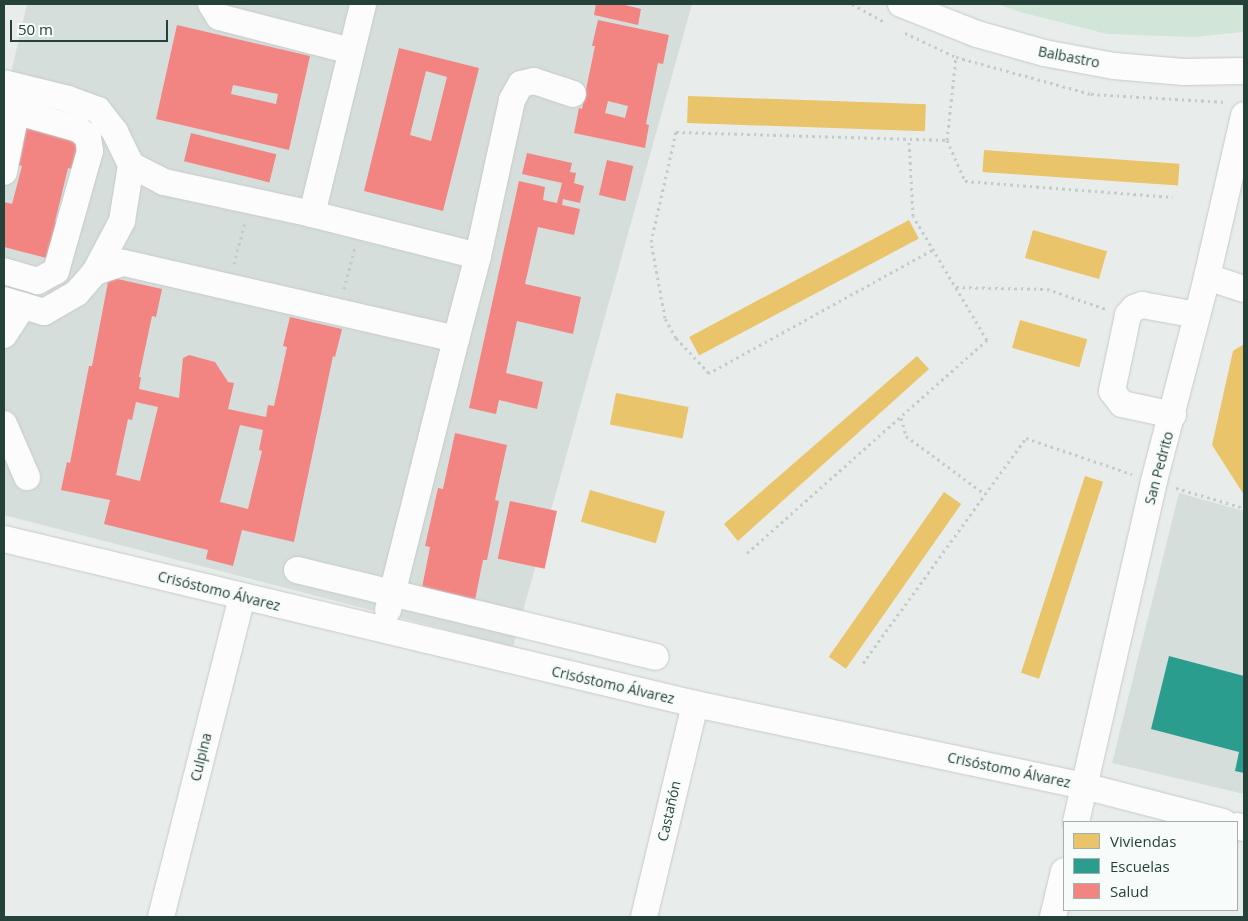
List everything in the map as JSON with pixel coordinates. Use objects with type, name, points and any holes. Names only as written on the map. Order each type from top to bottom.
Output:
[{"type":"street","points":[[211,4],[219,17],[351,51]]},
{"type":"street","points":[[312,214],[363,4]]},
{"type":"street","name":"Balbastro","points":[[901,4],[976,34],[1044,53],[1114,66],[1184,72],[1244,71]]},
{"type":"street","points":[[383,630],[478,256],[512,100],[521,84],[534,81],[572,94]]},
{"type":"street","points":[[4,334],[14,303],[44,312],[77,293],[95,272],[122,221],[130,165],[115,132],[98,110],[68,98],[12,97]]},
{"type":"street","points":[[4,172],[12,97]]},
{"type":"street","points":[[4,271],[38,281],[56,272],[90,151],[88,137],[78,130],[12,97]]},
{"type":"street","name":"San Pedrito","points":[[1076,821],[1154,481],[1173,415],[1207,277],[1244,115]]},
{"type":"street","points":[[130,165],[164,182],[312,214],[478,256]]},
{"type":"street","points":[[95,272],[123,263],[456,339]]},
{"type":"street","points":[[1207,277],[1244,289]]},
{"type":"street","points":[[1173,415],[1122,404],[1112,391],[1128,316],[1134,308],[1142,305],[1197,314]]},
{"type":"street","points":[[4,424],[27,477]]},
{"type":"street","name":"Crisóstomo Álvarez","points":[[4,539],[695,704],[1084,786],[1219,821]]},
{"type":"street","points":[[297,570],[656,658]]},
{"type":"street","name":"Culpina","points":[[161,917],[242,597]]},
{"type":"street","name":"Castañón","points":[[644,917],[695,704]]},
{"type":"street","points":[[1053,917],[1063,875]]},
{"type":"path","points":[[956,57],[947,140],[965,181],[1172,197]]},
{"type":"path","points":[[932,250],[709,373],[676,338],[665,318],[651,242],[676,132],[947,140]]},
{"type":"path","points":[[748,553],[987,340],[913,216],[909,139]]},
{"type":"path","points":[[228,287],[250,201]]},
{"type":"path","points":[[339,312],[360,226]]},
{"type":"path","points":[[955,287],[1047,289],[1113,311]]},
{"type":"path","points":[[901,418],[906,436],[986,494]]},
{"type":"path","points":[[863,663],[1026,438],[1154,481],[1244,508]]},
{"type":"shaded area","points":[[27,4],[692,4],[513,647],[4,515],[4,104]]},
{"type":"shaded area","points":[[1179,493],[1244,511],[1244,794],[1112,763]]},
{"type":"green space","points":[[997,4],[1244,4],[1244,32],[1194,37],[1107,34],[1020,12]]},
{"type":"building: Viviendas","points":[[688,96],[926,104],[925,131],[687,123]]},
{"type":"building: Viviendas","points":[[984,150],[1180,164],[1178,186],[982,172]]},
{"type":"building: Viviendas","points":[[909,220],[919,239],[699,355],[689,337]]},
{"type":"building: Viviendas","points":[[1033,230],[1107,251],[1099,279],[1025,258]]},
{"type":"building: Viviendas","points":[[1020,320],[1087,339],[1079,367],[1012,348]]},
{"type":"building: Viviendas","points":[[1244,344],[1244,495],[1212,445],[1233,351]]},
{"type":"building: Viviendas","points":[[917,356],[929,369],[738,541],[724,524]]},
{"type":"building: Viviendas","points":[[616,393],[689,407],[683,439],[610,424]]},
{"type":"building: Viviendas","points":[[1085,476],[1103,482],[1039,679],[1021,673]]},
{"type":"building: Viviendas","points":[[590,490],[665,511],[656,543],[581,522]]},
{"type":"building: Viviendas","points":[[944,492],[961,504],[846,669],[829,657]]},
{"type":"building: Escuelas","points":[[1169,656],[1244,676],[1244,773],[1235,771],[1239,752],[1151,729]]},
{"type":"building: Salud","points":[[596,4],[621,4],[641,9],[638,25],[594,15]]},
{"type":"building: Salud","points":[[598,20],[669,35],[663,64],[658,63],[646,124],[649,125],[645,148],[574,133],[579,108],[582,109],[595,46],[592,46]],"holes":[[[608,101],[628,106],[625,118],[605,113]]]},
{"type":"building: Salud","points":[[177,25],[310,56],[289,150],[156,119]],"holes":[[[233,85],[278,94],[276,104],[231,94]]]},
{"type":"building: Salud","points":[[399,48],[479,68],[443,211],[364,191]],"holes":[[[426,71],[447,77],[431,141],[410,135]]]},
{"type":"building: Salud","points":[[21,121],[85,137],[77,170],[68,168],[55,222],[63,224],[54,260],[4,247],[4,202],[12,204],[22,166],[10,163]]},
{"type":"building: Salud","points":[[191,133],[276,154],[269,182],[184,161]]},
{"type":"building: Salud","points":[[527,153],[572,163],[570,172],[576,173],[574,183],[584,186],[580,203],[563,199],[562,205],[580,209],[574,235],[538,227],[525,284],[581,297],[573,334],[517,321],[506,373],[543,382],[537,409],[499,400],[496,414],[469,408],[519,181],[545,187],[543,200],[557,203],[562,183],[522,174]]},
{"type":"building: Salud","points":[[607,160],[633,166],[625,201],[599,195]]},
{"type":"building: Salud","points":[[109,277],[162,289],[156,317],[152,316],[139,377],[141,377],[139,389],[179,398],[183,358],[189,355],[215,362],[228,382],[234,383],[228,409],[266,417],[268,405],[274,406],[287,347],[283,346],[290,317],[342,329],[335,357],[333,356],[294,542],[242,530],[233,566],[206,559],[208,550],[104,524],[110,500],[61,490],[67,462],[70,463],[89,366],[92,366]],"holes":[[[136,402],[158,407],[140,481],[116,475],[128,419],[132,420]],[[240,425],[263,430],[259,450],[262,451],[248,509],[220,502]]]},
{"type":"building: Salud","points":[[455,433],[507,445],[495,500],[499,501],[487,560],[483,560],[475,600],[422,588],[430,547],[425,546],[438,488],[443,489]]},
{"type":"building: Salud","points":[[510,501],[557,511],[545,569],[498,559]]}]
